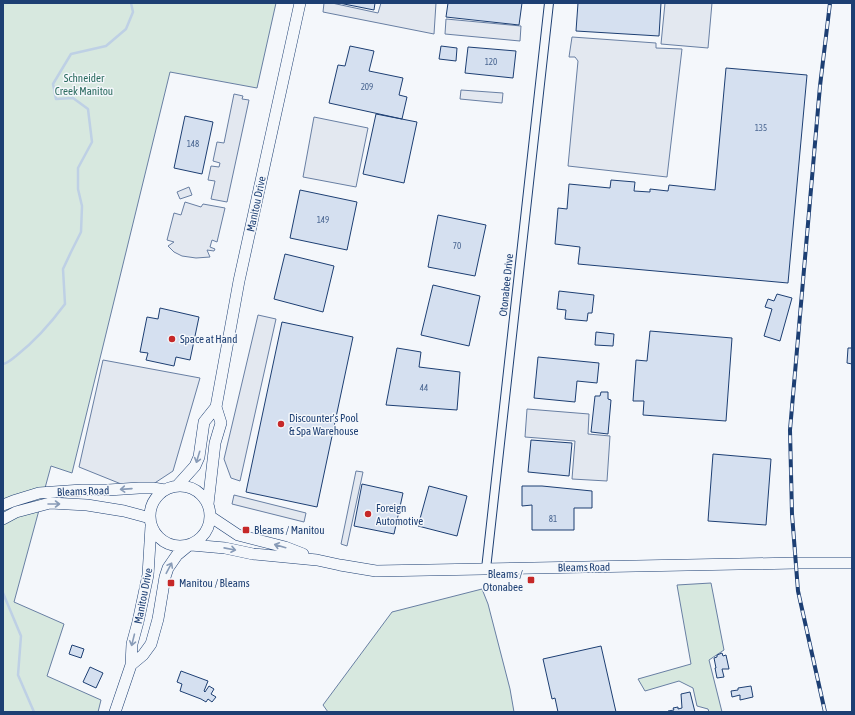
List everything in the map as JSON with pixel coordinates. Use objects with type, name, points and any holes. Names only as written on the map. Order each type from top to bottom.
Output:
[{"type":"main road","name":"Manitou Drive","points":[[208,504],[215,443],[221,424],[216,407],[239,281],[300,3]]},
{"type":"main road","name":"Manitou Drive","points":[[177,486],[195,466],[199,457],[204,422],[216,407]]},
{"type":"main road","points":[[177,486],[188,487],[202,495],[208,504],[211,517],[205,534],[196,542],[177,547],[166,543],[157,536],[151,522],[150,512],[154,502],[160,494],[168,488],[177,486]]},
{"type":"main road","name":"Bleams Road","points":[[8,503],[39,493],[153,488],[165,490]]},
{"type":"main road","name":"Bleams Road","points":[[3,519],[16,512],[50,503],[87,505],[124,511],[151,522]]},
{"type":"main road","name":"Bleams Road","points":[[211,517],[238,535],[285,548],[317,560]]},
{"type":"main road","name":"Manitou Drive","points":[[115,712],[131,665],[132,644],[148,576],[151,522]]},
{"type":"main road","name":"Manitou Drive","points":[[131,665],[143,655],[151,644],[158,619],[165,577],[168,568],[177,555],[189,545]]},
{"type":"main road","name":"Bleams Road","points":[[189,545],[225,548],[253,554],[317,560],[376,571],[852,562]]},
{"type":"street","name":"Otonabee Drive","points":[[486,569],[549,3]]},
{"type":"green space","name":"Schneider Creek Manitou","points":[[3,3],[276,3],[257,88],[170,72],[72,473],[51,466],[14,602],[64,624],[47,676],[101,700],[98,712],[3,712]]},
{"type":"green space","points":[[711,583],[724,650],[709,660],[722,712],[709,712],[708,709],[697,706],[693,688],[679,681],[645,691],[638,679],[691,664],[677,585]]},
{"type":"green space","points":[[482,589],[488,604],[510,689],[514,712],[328,712],[323,705],[392,612]]},
{"type":"shaded area","points":[[324,3],[332,3],[378,13],[381,3],[436,3],[434,34],[323,12]]},
{"type":"shaded area","points":[[665,3],[712,3],[708,48],[661,44]]},
{"type":"shaded area","points":[[446,19],[521,26],[520,41],[445,34]]},
{"type":"shaded area","points":[[572,37],[656,43],[656,48],[682,49],[667,177],[568,166],[578,61],[575,57],[569,57]]},
{"type":"shaded area","points":[[461,90],[503,93],[502,103],[460,99]]},
{"type":"shaded area","points":[[234,94],[243,96],[242,99],[249,100],[227,202],[211,199],[215,181],[208,180],[211,166],[219,167],[220,163],[213,161],[217,142],[224,143]]},
{"type":"shaded area","points":[[314,117],[368,128],[356,187],[303,177]]},
{"type":"shaded area","points":[[189,187],[192,195],[180,199],[177,192]]},
{"type":"shaded area","points":[[185,202],[201,207],[203,204],[225,208],[217,242],[212,240],[210,247],[215,249],[214,251],[207,250],[210,257],[196,258],[182,256],[174,252],[168,246],[174,242],[167,240],[174,213],[181,215]]},
{"type":"shaded area","points":[[258,315],[276,319],[240,481],[231,478],[224,459]]},
{"type":"shaded area","points":[[103,360],[200,378],[173,471],[141,492],[79,467]]},
{"type":"shaded area","points":[[527,409],[589,414],[588,434],[610,436],[607,481],[572,479],[575,441],[525,437]]},
{"type":"shaded area","points":[[356,471],[363,472],[347,546],[341,544]]},
{"type":"shaded area","points":[[234,495],[306,513],[304,522],[232,504]]},
{"type":"building","points":[[339,3],[375,3],[374,10]]},
{"type":"building","points":[[448,3],[522,3],[519,25],[446,17]]},
{"type":"building","points":[[578,3],[661,3],[659,36],[576,31]]},
{"type":"building","points":[[350,46],[374,51],[369,71],[403,78],[399,95],[407,97],[402,119],[329,103],[338,65],[345,66]]},
{"type":"building","points":[[441,46],[457,48],[456,61],[439,59]]},
{"type":"building","points":[[468,47],[516,51],[513,78],[465,73]]},
{"type":"building","points":[[726,68],[807,75],[788,283],[578,264],[580,247],[555,244],[558,208],[567,209],[569,184],[610,188],[611,180],[635,182],[634,191],[650,192],[650,189],[668,191],[669,185],[715,190]]},
{"type":"building","points":[[376,114],[417,122],[404,183],[363,174]]},
{"type":"building","points":[[185,116],[213,122],[202,174],[174,168]]},
{"type":"building","points":[[300,190],[357,202],[347,250],[290,238]]},
{"type":"building","points":[[438,215],[486,225],[475,276],[428,267]]},
{"type":"building","points":[[285,254],[334,266],[323,312],[274,299]]},
{"type":"building","points":[[433,285],[480,296],[469,346],[421,335]]},
{"type":"building","points":[[559,291],[594,295],[592,313],[588,313],[587,321],[565,319],[566,310],[557,309]]},
{"type":"building","points":[[777,294],[792,298],[780,341],[764,336],[772,309],[765,307],[768,299],[774,301]]},
{"type":"building","points":[[160,308],[199,317],[190,360],[176,357],[174,366],[146,360],[148,353],[140,352],[147,317],[158,319]]},
{"type":"building","points":[[282,322],[353,337],[317,507],[246,492]]},
{"type":"building","points":[[650,331],[732,338],[726,421],[643,415],[644,401],[633,401],[636,360],[647,361]]},
{"type":"building","points":[[596,332],[614,334],[613,346],[595,345]]},
{"type":"building","points":[[397,348],[421,352],[419,367],[460,372],[457,410],[386,405]]},
{"type":"building","points":[[848,348],[852,348],[852,364],[847,363]]},
{"type":"building","points":[[538,357],[599,363],[597,383],[577,381],[575,402],[534,398]]},
{"type":"building","points":[[601,392],[608,392],[608,399],[611,400],[608,434],[591,432],[595,396],[600,396]]},
{"type":"building","points":[[531,440],[572,443],[569,476],[528,472]]},
{"type":"building","points":[[713,454],[771,459],[766,525],[708,521]]},
{"type":"building","points":[[362,484],[403,493],[394,534],[354,526]]},
{"type":"building","points":[[429,486],[467,496],[457,536],[418,526]]},
{"type":"building","points":[[522,486],[542,486],[592,491],[592,508],[574,508],[574,530],[532,530],[532,505],[522,506]]},
{"type":"building","points":[[72,645],[84,649],[81,658],[69,654]]},
{"type":"building","points":[[601,646],[616,712],[558,712],[555,698],[552,699],[543,659]]},
{"type":"building","points":[[722,653],[723,656],[726,655],[729,669],[722,669],[724,677],[717,678],[714,658]]},
{"type":"building","points":[[90,667],[103,673],[96,688],[83,682]]},
{"type":"building","points":[[181,671],[208,681],[204,691],[205,692],[209,686],[214,689],[211,694],[216,697],[212,702],[208,699],[206,702],[180,691],[182,684],[177,682]]},
{"type":"building","points":[[751,686],[753,697],[740,700],[740,695],[732,697],[731,691],[738,690],[738,688]]},
{"type":"building","points":[[690,692],[695,712],[668,712],[674,710],[673,708],[682,708],[681,694]]},
{"type":"waterway","points":[[3,364],[7,363],[30,344],[65,304],[63,269],[81,232],[82,206],[78,189],[78,168],[92,142],[88,109],[73,98],[56,99],[53,84],[71,54],[106,46],[126,29],[133,12],[131,3]]},
{"type":"waterway","points":[[3,593],[21,636],[18,675],[34,712]]},
{"type":"railway","points":[[825,712],[798,591],[792,514],[790,430],[820,86],[830,3]]},
{"type":"place","name":"Space at Hand","points":[[172,339]]},
{"type":"place","name":"Discounter's Pool & Spa Warehouse","points":[[281,424]]},
{"type":"place","name":"Foreign Automotive","points":[[368,514]]},
{"type":"place","name":"Bleams / Manitou","points":[[246,530]]},
{"type":"place","name":"Bleams / Otonabee","points":[[531,580]]},
{"type":"place","name":"Manitou / Bleams","points":[[171,583]]}]
